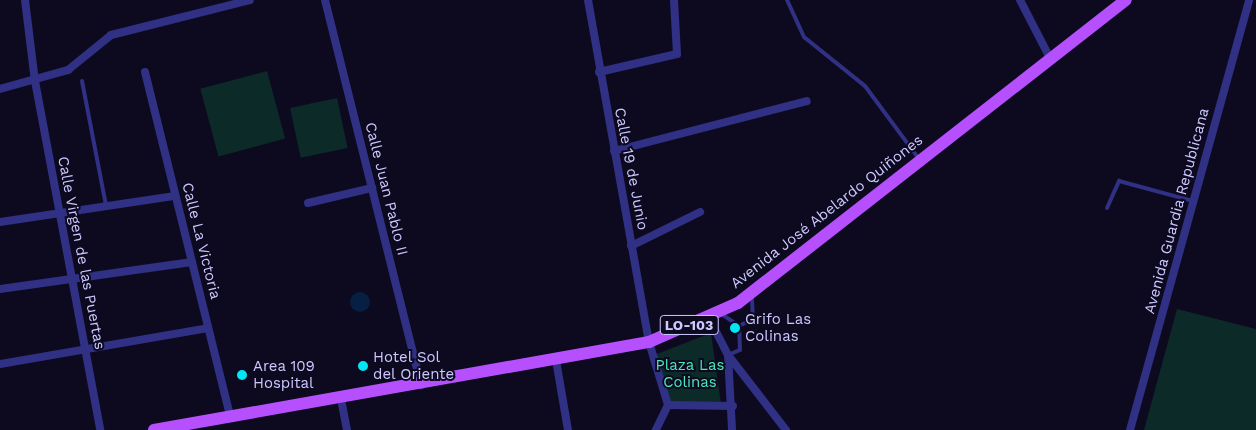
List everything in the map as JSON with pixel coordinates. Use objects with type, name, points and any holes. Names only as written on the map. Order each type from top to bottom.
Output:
[{"type":"main road","name":"Avenida José Abelardo Quiñones","points":[[154,430],[178,428],[230,416],[421,385],[649,342],[713,314],[752,292],[1126,0]]},
{"type":"street","name":"Calle Virgen de las Puertas","points":[[25,0],[34,80],[100,430]]},
{"type":"street","points":[[0,89],[68,70],[111,35],[214,4],[250,0]]},
{"type":"street","name":"Calle Juan Pablo II","points":[[325,0],[421,385]]},
{"type":"street","name":"Calle 19 de Junio","points":[[588,0],[599,72],[649,342],[668,405]]},
{"type":"street","points":[[599,72],[677,54],[674,0]]},
{"type":"street","points":[[1020,0],[1050,58]]},
{"type":"street","name":"Avenida Guardia Republicana","points":[[1130,430],[1250,0]]},
{"type":"street","name":"Calle La Victoria","points":[[145,72],[230,416]]},
{"type":"street","points":[[614,151],[807,100]]},
{"type":"street","points":[[308,202],[372,188]]},
{"type":"street","points":[[0,222],[175,196]]},
{"type":"street","points":[[631,246],[700,212]]},
{"type":"street","points":[[0,289],[192,262]]},
{"type":"street","points":[[713,314],[728,355],[733,406],[732,430]]},
{"type":"street","points":[[0,364],[208,328]]},
{"type":"street","points":[[728,355],[786,430]]},
{"type":"street","points":[[556,360],[568,430]]},
{"type":"street","points":[[341,399],[347,430]]},
{"type":"street","points":[[656,430],[668,405],[733,406]]},
{"type":"lane","points":[[787,0],[804,37],[865,86],[920,161]]},
{"type":"lane","points":[[82,81],[106,206]]},
{"type":"lane","points":[[1107,208],[1119,181],[1195,201]]},
{"type":"lane","points":[[739,326],[753,319],[752,292]]},
{"type":"lane","points":[[713,314],[739,326]]},
{"type":"lane","points":[[728,355],[740,350],[739,326]]},
{"type":"green space","points":[[267,71],[285,139],[218,156],[200,89]]},
{"type":"green space","points":[[337,98],[348,148],[301,158],[290,108]]},
{"type":"green space","points":[[1177,309],[1256,329],[1256,430],[1144,430]]},
{"type":"green space","name":"Plaza Las Colinas","points":[[711,333],[721,404],[664,402],[649,357]]},
{"type":"water","points":[[360,292],[367,295],[370,302],[367,309],[360,312],[353,309],[350,302],[353,295]]},
{"type":"place","name":"Grifo Las Colinas","points":[[735,328]]},
{"type":"place","name":"Hotel Sol del Oriente","points":[[363,366]]},
{"type":"place","name":"Area 109 Hospital","points":[[242,375]]}]
